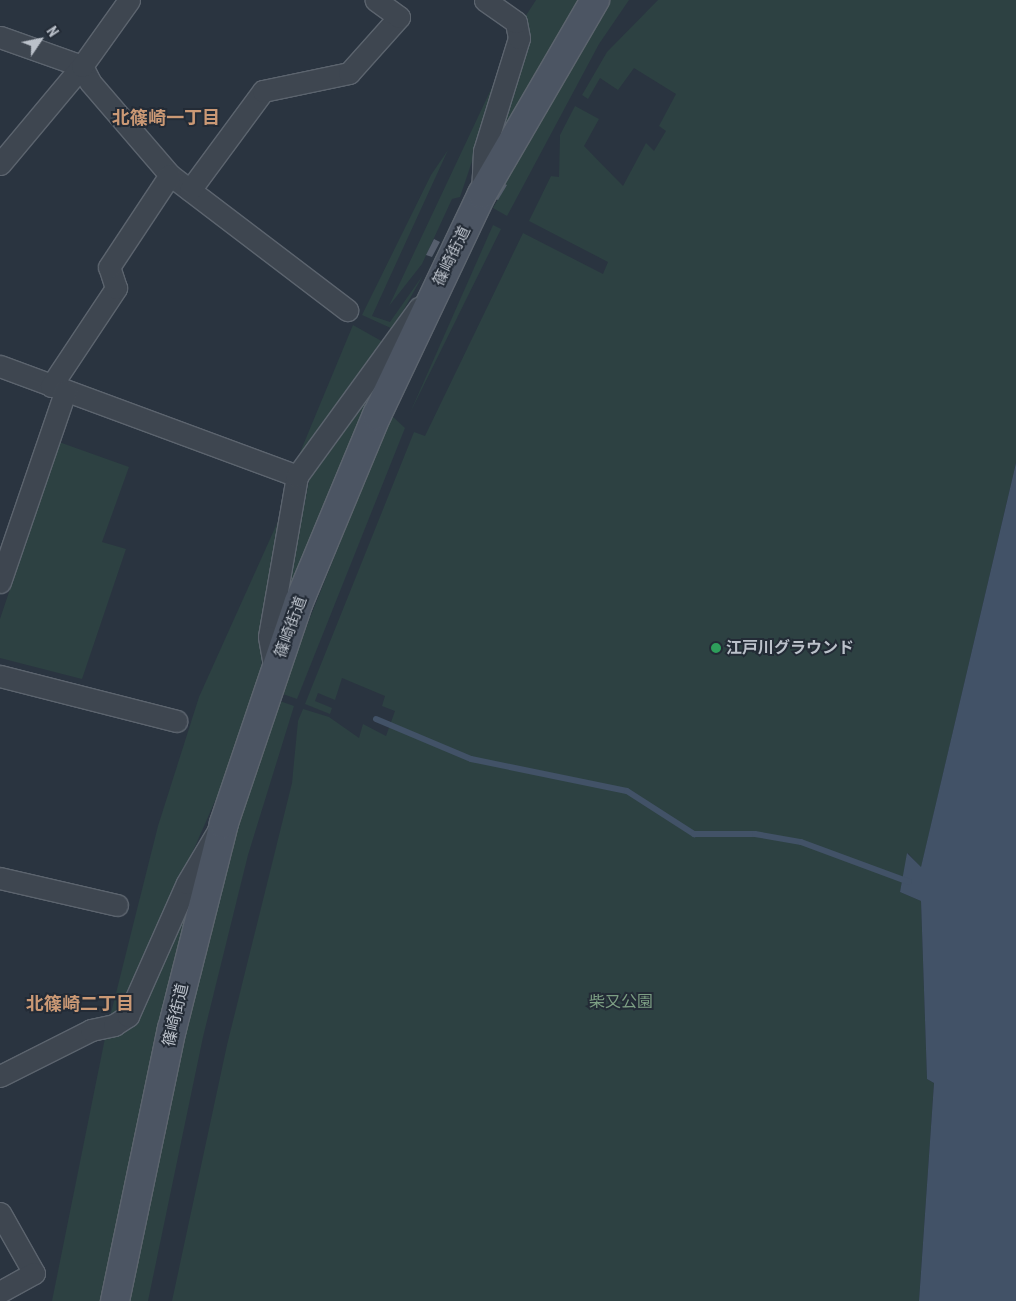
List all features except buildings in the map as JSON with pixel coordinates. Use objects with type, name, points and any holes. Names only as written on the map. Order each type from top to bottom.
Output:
[{"type":"main road","name":"篠崎街道","points":[[115,1301],[172,1029],[224,823],[275,670],[366,442],[482,194],[595,0]]},
{"type":"street","points":[[0,164],[82,66],[129,0]]},
{"type":"street","points":[[190,190],[263,91],[349,73],[399,17],[376,0]]},
{"type":"street","points":[[482,194],[484,150],[519,38],[516,22],[485,0]]},
{"type":"street","points":[[0,37],[82,66],[90,82],[170,174],[347,310]]},
{"type":"street","points":[[0,582],[58,389],[116,288],[109,267],[170,174]]},
{"type":"street","points":[[275,670],[269,637],[297,476],[417,308],[429,305]]},
{"type":"street","points":[[0,366],[297,476]]},
{"type":"street","points":[[0,676],[176,721]]},
{"type":"street","points":[[0,1076],[91,1030],[114,1025],[128,1016],[202,852],[224,823]]},
{"type":"street","points":[[0,878],[117,905]]},
{"type":"street","points":[[0,1213],[34,1273],[0,1292]]},
{"type":"green space","points":[[536,0],[580,0],[488,160],[527,36],[525,17]]},
{"type":"green space","points":[[608,0],[629,0],[599,44],[507,216],[493,208],[506,185],[501,182]]},
{"type":"green space","name":"柴又公園","points":[[658,0],[1016,0],[1016,463],[921,868],[908,853],[900,892],[921,901],[927,1079],[934,1083],[919,1301],[172,1301],[227,1045],[292,783],[298,721],[303,709],[329,717],[359,738],[363,724],[386,736],[395,711],[382,706],[385,696],[342,678],[335,700],[318,693],[315,701],[332,708],[330,714],[305,704],[414,432],[425,436],[523,233],[603,274],[608,262],[529,221],[551,176],[559,177],[560,135],[575,106],[599,119],[584,146],[623,186],[646,143],[654,151],[666,131],[659,126],[676,94],[634,68],[618,90],[600,78],[588,99],[582,95],[607,52]]},
{"type":"green space","points":[[510,49],[460,197],[452,199],[422,264],[389,306]]},
{"type":"green space","points":[[448,150],[372,316],[390,322],[423,275],[393,329],[362,315],[431,175]]},
{"type":"green space","points":[[493,225],[501,229],[410,413]]},
{"type":"green space","points":[[353,325],[385,343],[300,458],[299,455]]},
{"type":"green space","points":[[394,355],[277,636],[310,477]]},
{"type":"green space","points":[[391,415],[405,428],[297,699],[280,693]]},
{"type":"green space","points":[[59,442],[129,467],[102,542],[126,549],[82,679],[0,658],[0,619]]},
{"type":"green space","points":[[288,499],[258,684],[234,758],[123,1010],[110,1017],[158,826],[199,697]]},
{"type":"green space","points":[[277,700],[294,706],[248,855],[203,1037],[148,1301],[128,1301],[184,1031],[229,851]]},
{"type":"green space","points":[[196,883],[106,1301],[52,1301],[105,1038]]},
{"type":"water","points":[[1016,463],[1016,1301],[919,1301],[934,1083],[927,1079],[921,901],[900,892],[907,853],[921,867]]},
{"type":"waterway","points":[[376,719],[471,759],[627,791],[694,834],[755,834],[801,842],[909,882]]},
{"type":"place","name":"江戸川グラウンド","points":[[716,648]]},
{"type":"district","name":"北篠崎一丁目","points":[[166,118]]},
{"type":"district","name":"北篠崎二丁目","points":[[80,1004]]}]
